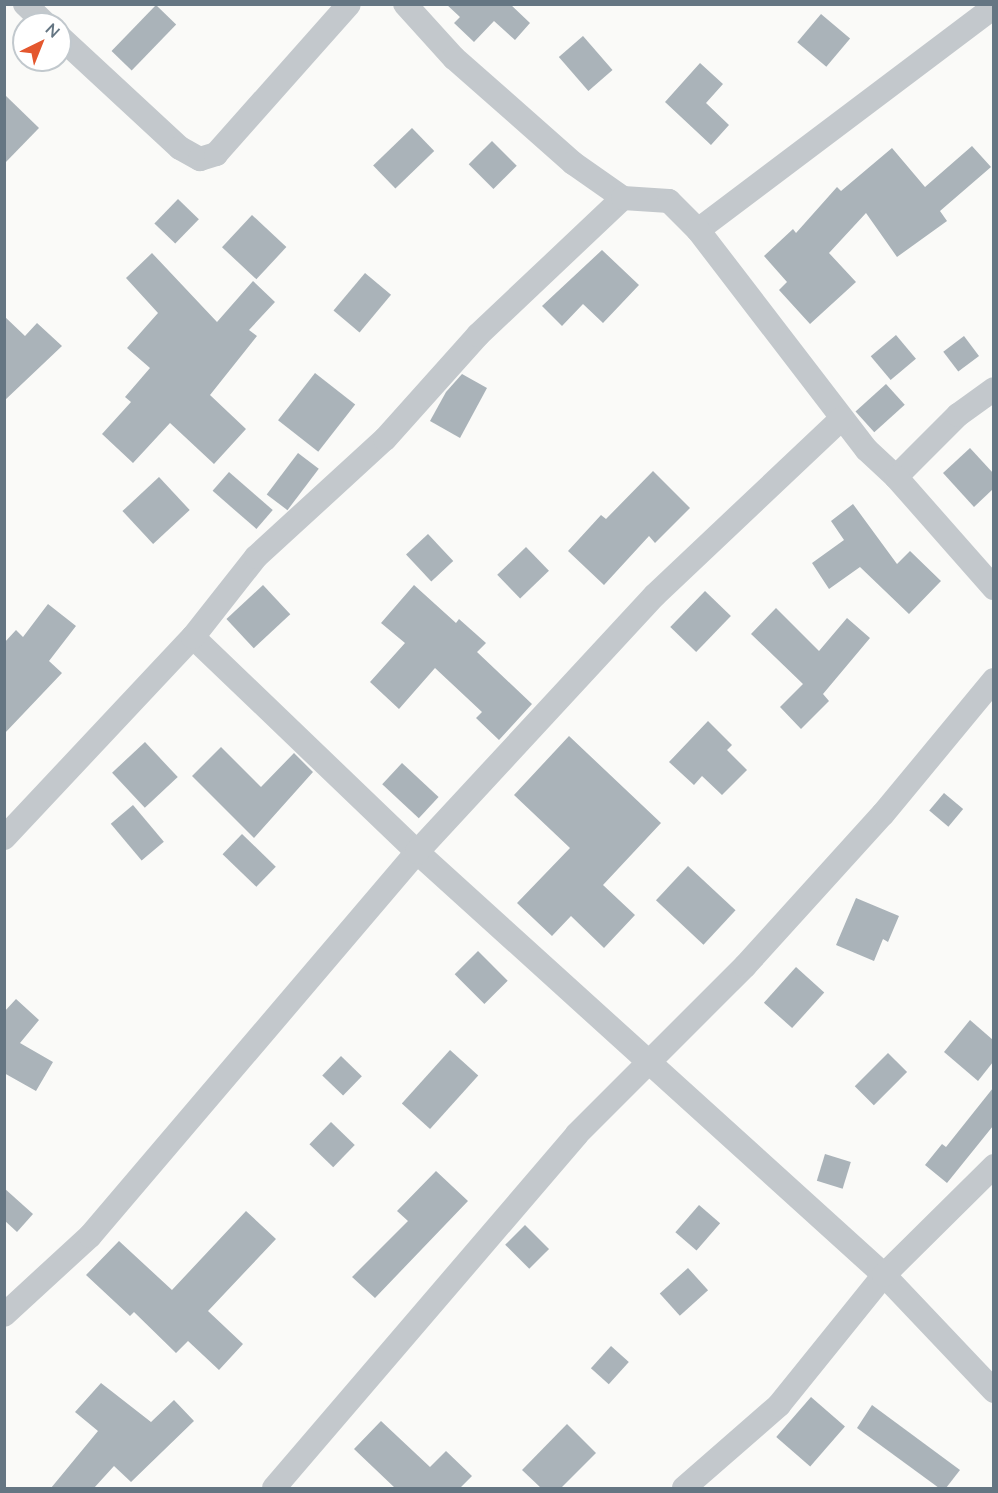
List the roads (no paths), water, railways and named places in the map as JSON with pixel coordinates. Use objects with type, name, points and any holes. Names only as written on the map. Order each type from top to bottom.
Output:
[{"type":"street","points":[[72,48],[180,148],[200,159],[216,154],[349,4]]},
{"type":"street","points":[[405,4],[454,58],[573,163],[623,198],[669,201],[698,230],[867,450],[896,477],[993,588]]},
{"type":"street","points":[[698,230],[993,7]]},
{"type":"street","points":[[4,838],[193,637],[256,557],[385,439],[478,335],[623,198]]},
{"type":"street","points":[[896,477],[958,415],[993,389]]},
{"type":"street","points":[[4,1315],[90,1236],[417,852],[655,595],[842,418]]},
{"type":"street","points":[[193,637],[417,852],[645,1063],[884,1275],[993,1391]]},
{"type":"street","points":[[274,1488],[577,1134],[645,1063],[745,966],[884,814],[993,680]]},
{"type":"street","points":[[684,1488],[780,1405],[884,1275],[993,1166]]}]
